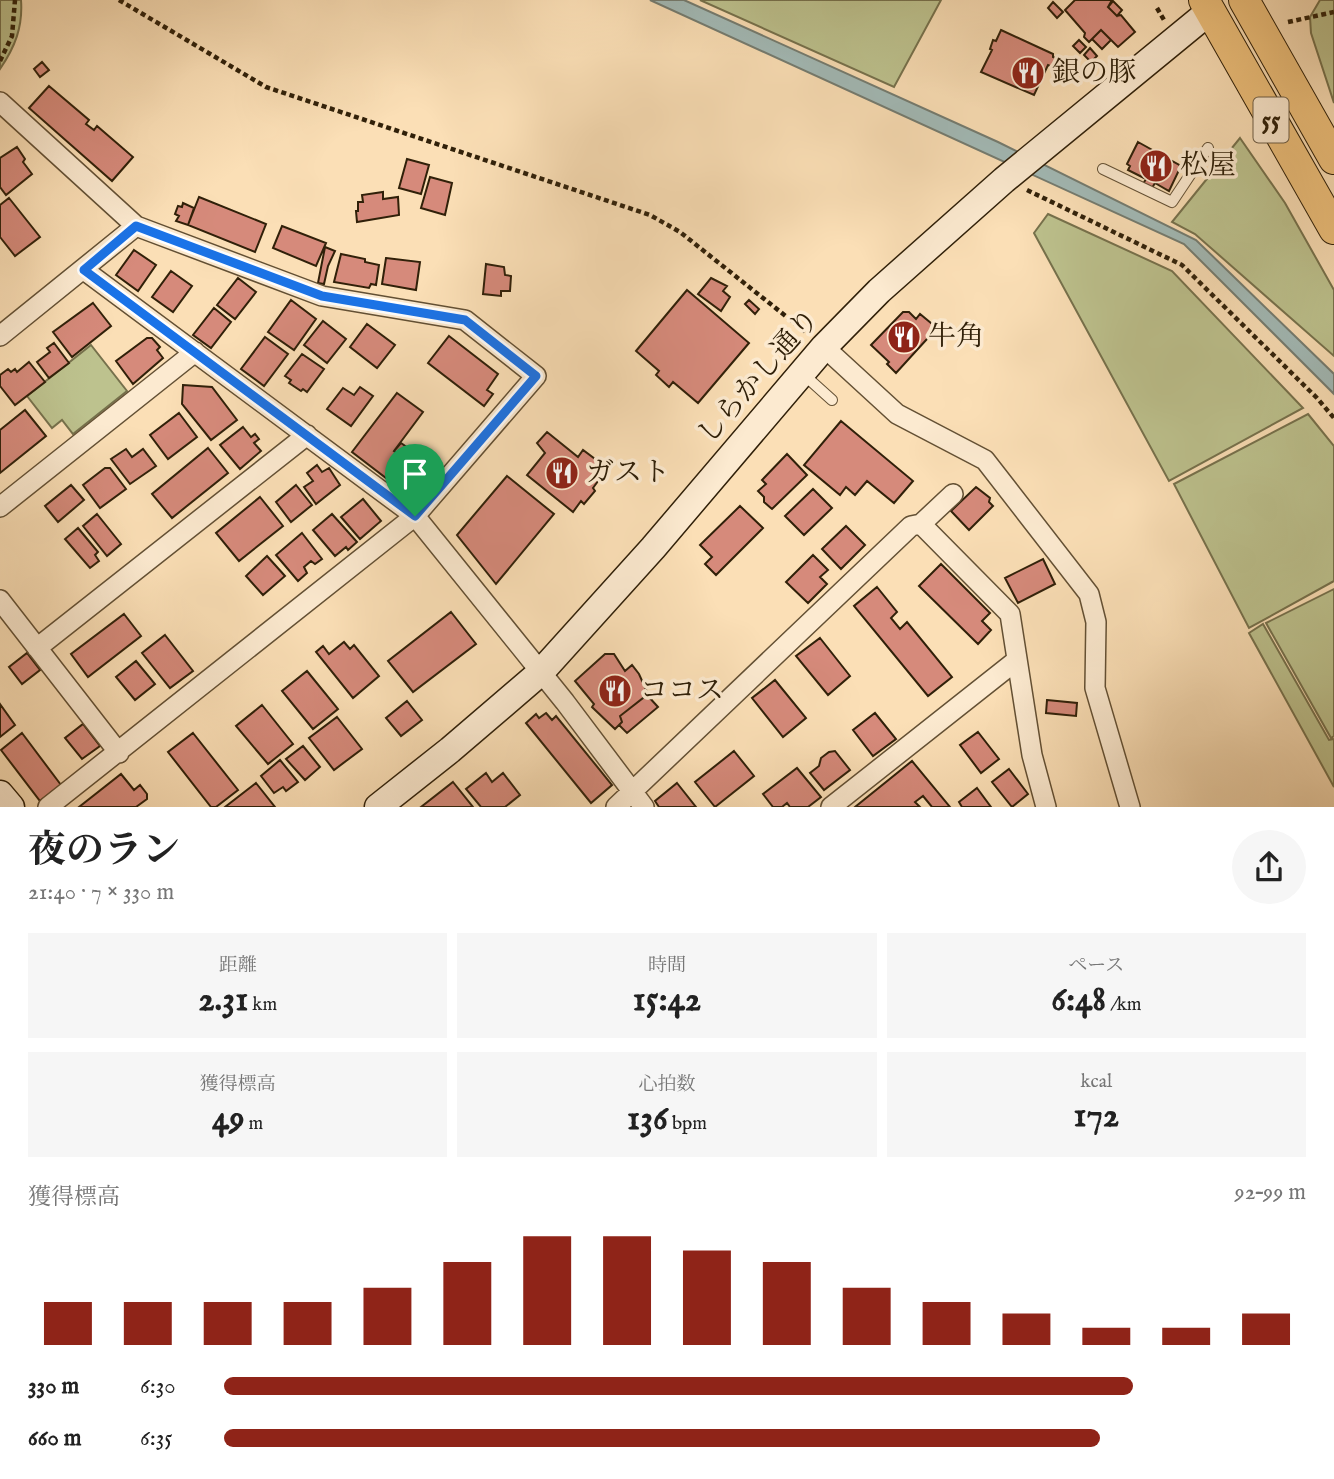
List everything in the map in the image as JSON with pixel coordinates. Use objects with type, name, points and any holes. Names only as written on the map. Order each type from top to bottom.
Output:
[{"type":"main road","name":"55","points":[[1244,0],[1334,159]]},
{"type":"main road","name":"55","points":[[1216,3],[1334,229]]},
{"type":"street","name":"しらかし通り","points":[[378,807],[541,672],[653,548],[824,347],[878,291],[1004,180],[1216,3]]},
{"type":"street","points":[[0,102],[136,226],[322,296],[465,320],[536,376],[415,516],[48,807]]},
{"type":"street","points":[[0,336],[136,226]]},
{"type":"street","points":[[84,270],[415,516],[541,672],[638,800]]},
{"type":"street","points":[[824,347],[897,414],[985,460],[1089,594],[1096,622],[1095,688],[1130,807]]},
{"type":"street","points":[[0,508],[195,352]]},
{"type":"street","points":[[37,648],[307,435]]},
{"type":"street","points":[[616,807],[638,800],[911,526],[921,524],[953,494]]},
{"type":"street","points":[[921,524],[1010,614],[1032,755],[1046,807]]},
{"type":"street","points":[[0,600],[119,753]]},
{"type":"street","points":[[831,807],[1017,660]]},
{"type":"street","points":[[0,794],[10,807]]},
{"type":"lane","points":[[1103,169],[1172,202],[1208,148]]},
{"type":"lane","points":[[802,373],[832,400]]},
{"type":"path","points":[[0,61],[12,36],[15,0]]},
{"type":"path","points":[[119,0],[266,87],[650,215],[680,232],[824,347]]},
{"type":"path","points":[[1157,8],[1164,20]]},
{"type":"path","points":[[1287,22],[1334,12]]},
{"type":"path","points":[[1004,180],[1182,265],[1334,418]]},
{"type":"green space","points":[[0,0],[21,0],[21,19],[10,53],[0,69]]},
{"type":"green space","points":[[700,0],[941,0],[894,87]]},
{"type":"green space","points":[[1320,0],[1334,0],[1334,103],[1311,33],[1310,17]]},
{"type":"green space","points":[[1240,138],[1285,203],[1334,290],[1334,356],[1195,234],[1172,222]]},
{"type":"green space","points":[[1048,214],[1172,271],[1303,408],[1169,481],[1034,233]]},
{"type":"green space","points":[[91,345],[127,391],[73,434],[62,420],[52,428],[27,396]]},
{"type":"green space","points":[[1308,414],[1334,446],[1334,581],[1249,628],[1174,484]]},
{"type":"green space","points":[[1334,589],[1334,736],[1331,738],[1266,623]]},
{"type":"green space","points":[[1263,624],[1329,740],[1334,739],[1334,787],[1249,633]]},
{"type":"water","points":[[650,0],[684,0],[998,142],[1196,240],[1334,374],[1334,394],[1184,244]]},
{"type":"building","points":[[1075,0],[1112,0],[1108,7],[1117,16],[1121,15],[1135,32],[1118,47],[1101,30],[1089,42],[1084,37],[1085,33],[1065,10]]},
{"type":"building","points":[[1113,1],[1122,10],[1117,16],[1108,7]]},
{"type":"building","points":[[1053,2],[1063,12],[1057,18],[1048,8]]},
{"type":"building","points":[[1001,30],[1059,59],[1055,68],[1048,65],[1034,95],[981,72],[992,50],[993,40],[996,41]]},
{"type":"building","points":[[1101,30],[1111,40],[1102,49],[1092,39]]},
{"type":"building","points":[[1079,40],[1086,47],[1080,53],[1073,46]]},
{"type":"building","points":[[1090,48],[1097,56],[1091,66],[1084,55]]},
{"type":"building","points":[[42,62],[49,70],[40,77],[34,69]]},
{"type":"building","points":[[49,86],[89,120],[86,124],[94,130],[97,126],[133,157],[112,181],[29,108]]},
{"type":"building","name":"松屋","points":[[1138,142],[1181,166],[1169,191],[1155,183],[1152,188],[1143,184],[1146,179],[1128,170],[1130,166],[1127,164]]},
{"type":"building","points":[[17,147],[32,174],[6,195],[0,187],[0,158]]},
{"type":"building","points":[[407,159],[429,165],[421,194],[399,188]]},
{"type":"building","points":[[430,177],[452,183],[445,215],[421,208]]},
{"type":"building","points":[[383,192],[383,199],[398,197],[399,215],[357,222],[356,211],[358,202],[363,202],[362,195]]},
{"type":"building","points":[[199,197],[266,224],[255,252],[188,225]]},
{"type":"building","points":[[9,198],[40,237],[15,256],[0,237],[0,205]]},
{"type":"building","points":[[183,203],[194,208],[188,225],[176,221],[179,216],[175,214],[178,206],[182,207]]},
{"type":"building","points":[[282,226],[326,243],[316,266],[273,248]]},
{"type":"building","points":[[325,247],[335,251],[324,284],[318,283]]},
{"type":"building","points":[[134,250],[156,265],[138,291],[116,275]]},
{"type":"building","points":[[341,254],[379,265],[376,285],[371,284],[369,288],[334,282]]},
{"type":"building","points":[[386,258],[420,262],[416,290],[382,284]]},
{"type":"building","points":[[486,264],[504,267],[505,275],[511,276],[510,291],[501,291],[501,296],[483,294]]},
{"type":"building","points":[[171,271],[192,286],[173,312],[152,297]]},
{"type":"building","points":[[238,278],[256,292],[235,319],[217,305]]},
{"type":"building","points":[[711,278],[727,286],[723,291],[730,297],[721,311],[698,294]]},
{"type":"building","points":[[687,290],[749,343],[698,403],[673,382],[669,387],[656,375],[659,371],[636,351]]},
{"type":"building","points":[[291,300],[316,319],[294,350],[268,332]]},
{"type":"building","points":[[749,300],[759,309],[755,314],[745,304]]},
{"type":"building","points":[[93,303],[111,326],[72,357],[53,332]]},
{"type":"building","points":[[214,308],[231,322],[211,348],[193,335]]},
{"type":"building","name":"牛角","points":[[903,312],[909,312],[916,319],[920,314],[937,328],[896,373],[887,364],[889,362],[871,345]]},
{"type":"building","points":[[323,321],[346,339],[327,363],[304,345]]},
{"type":"building","points":[[367,324],[395,345],[377,368],[350,347]]},
{"type":"building","points":[[449,336],[498,374],[487,390],[493,394],[484,406],[428,363]]},
{"type":"building","points":[[265,337],[288,354],[264,386],[241,369]]},
{"type":"building","points":[[147,338],[152,338],[160,347],[157,350],[163,358],[133,384],[116,361]]},
{"type":"building","points":[[54,343],[69,363],[49,378],[37,362],[50,352],[47,348]]},
{"type":"building","points":[[302,354],[324,369],[307,392],[289,383],[291,380],[285,376]]},
{"type":"building","points":[[29,362],[45,382],[15,405],[0,386],[0,375],[8,369],[11,372],[15,369],[17,372]]},
{"type":"building","points":[[183,385],[212,387],[237,420],[211,440],[182,404]]},
{"type":"building","points":[[360,387],[373,396],[351,426],[327,409],[343,388],[354,395]]},
{"type":"building","points":[[397,393],[423,412],[394,451],[402,457],[386,478],[352,452]]},
{"type":"building","points":[[25,410],[46,436],[0,473],[0,430]]},
{"type":"building","points":[[179,413],[197,437],[168,459],[150,435]]},
{"type":"building","points":[[841,421],[913,481],[894,503],[867,481],[855,495],[846,487],[840,495],[804,465]]},
{"type":"building","points":[[243,427],[251,437],[255,434],[259,439],[254,443],[261,451],[240,469],[220,445]]},
{"type":"building","name":"ガスト","points":[[547,432],[578,457],[583,450],[599,462],[593,470],[601,477],[593,488],[595,491],[584,504],[581,501],[573,512],[527,475],[545,453],[537,443]]},
{"type":"building","points":[[401,443],[408,448],[402,457],[394,451]]},
{"type":"building","points":[[208,448],[228,473],[172,518],[152,494]]},
{"type":"building","points":[[126,449],[132,457],[143,449],[156,466],[130,484],[111,459]]},
{"type":"building","points":[[787,454],[807,475],[772,509],[758,491],[766,484],[762,480]]},
{"type":"building","points":[[317,465],[322,472],[329,468],[340,485],[316,504],[304,487],[313,481],[307,473]]},
{"type":"building","points":[[105,468],[110,468],[126,489],[100,508],[83,485]]},
{"type":"building","points":[[507,476],[554,514],[496,584],[457,535]]},
{"type":"building","points":[[71,485],[84,500],[58,522],[45,506]]},
{"type":"building","points":[[296,485],[312,505],[291,522],[276,502]]},
{"type":"building","points":[[976,487],[990,498],[989,502],[993,506],[969,530],[951,511]]},
{"type":"building","points":[[813,489],[832,508],[804,535],[785,516]]},
{"type":"building","points":[[260,497],[283,526],[239,561],[216,533]]},
{"type":"building","points":[[363,499],[381,521],[360,539],[341,517]]},
{"type":"building","points":[[740,506],[763,528],[716,575],[705,564],[712,557],[700,545]]},
{"type":"building","points":[[97,514],[121,544],[107,556],[83,526]]},
{"type":"building","points":[[332,514],[357,542],[335,556],[313,530]]},
{"type":"building","points":[[846,526],[865,545],[841,569],[822,549]]},
{"type":"building","points":[[78,528],[98,552],[95,555],[99,561],[90,568],[65,539]]},
{"type":"building","points":[[302,533],[322,559],[315,564],[311,561],[304,567],[307,573],[298,581],[276,555]]},
{"type":"building","points":[[813,555],[828,570],[820,577],[827,584],[808,603],[786,582]]},
{"type":"building","points":[[267,556],[285,576],[263,595],[246,576]]},
{"type":"building","points":[[1043,559],[1055,584],[1018,603],[1005,578]]},
{"type":"building","points":[[941,564],[990,613],[982,621],[991,630],[978,644],[919,586]]},
{"type":"building","points":[[877,587],[897,612],[891,618],[900,629],[907,622],[952,677],[928,696],[854,606]]},
{"type":"building","points":[[451,612],[476,644],[413,692],[388,661]]},
{"type":"building","points":[[124,614],[141,636],[88,677],[71,654]]},
{"type":"building","points":[[165,635],[193,671],[170,688],[142,653]]},
{"type":"building","points":[[820,638],[850,676],[828,695],[796,656]]},
{"type":"building","points":[[344,642],[350,649],[354,645],[379,676],[353,698],[316,652],[323,646],[329,654]]},
{"type":"building","points":[[27,653],[40,670],[22,684],[9,667]]},
{"type":"building","name":"ココス","points":[[605,654],[614,654],[625,671],[632,665],[648,694],[620,716],[622,722],[615,729],[592,707],[594,704],[575,681]]},
{"type":"building","points":[[136,661],[155,684],[135,700],[116,677]]},
{"type":"building","points":[[307,671],[338,709],[313,729],[282,691]]},
{"type":"building","points":[[775,680],[806,718],[783,737],[752,698]]},
{"type":"building","points":[[647,695],[658,707],[627,733],[619,725],[622,722],[620,716]]},
{"type":"building","points":[[1047,700],[1077,703],[1076,716],[1046,713]]},
{"type":"building","points":[[407,701],[422,720],[401,736],[386,718]]},
{"type":"building","points":[[0,704],[15,725],[0,737]]},
{"type":"building","points":[[262,705],[293,744],[268,764],[236,726]]},
{"type":"building","points":[[546,713],[552,720],[556,716],[612,785],[591,803],[526,723],[536,714],[539,718]]},
{"type":"building","points":[[875,713],[896,739],[873,756],[853,730]]},
{"type":"building","points":[[337,717],[362,749],[334,770],[309,738]]},
{"type":"building","points":[[83,724],[100,746],[82,759],[65,738]]},
{"type":"building","points":[[978,732],[999,759],[981,773],[960,745]]},
{"type":"building","points":[[22,733],[61,785],[40,801],[1,750]]},
{"type":"building","points":[[193,733],[238,790],[216,807],[211,807],[168,752]]},
{"type":"building","points":[[303,746],[320,767],[305,780],[286,759]]},
{"type":"building","points":[[734,751],[754,776],[715,807],[695,782]]},
{"type":"building","points":[[835,751],[850,770],[824,790],[810,773],[819,766],[821,758]]},
{"type":"building","points":[[280,760],[298,782],[286,791],[283,787],[274,793],[261,776]]},
{"type":"building","points":[[912,761],[950,807],[932,807],[923,796],[915,802],[920,807],[855,807]]},
{"type":"building","points":[[797,768],[821,797],[808,807],[790,807],[787,803],[782,807],[773,807],[763,794]]},
{"type":"building","points":[[1009,769],[1028,794],[1012,807],[992,782]]},
{"type":"building","points":[[486,773],[492,782],[503,773],[520,795],[505,807],[481,807],[466,789]]},
{"type":"building","points":[[121,774],[134,790],[140,785],[147,794],[147,799],[136,807],[79,807]]},
{"type":"building","points":[[453,782],[473,807],[421,807]]},
{"type":"building","points":[[256,783],[275,807],[225,807]]},
{"type":"building","points":[[677,783],[696,807],[659,807],[655,801]]},
{"type":"building","points":[[977,788],[991,807],[962,807],[959,802]]},
{"type":"place","name":"銀の豚","points":[[1028,73]]},
{"type":"place","name":"松屋","points":[[1156,166]]},
{"type":"place","name":"牛角","points":[[904,337]]},
{"type":"place","name":"ガスト","points":[[562,473]]},
{"type":"place","name":"ココス","points":[[615,691]]},
{"type":"route","points":[[136,226],[322,296],[465,320],[536,376],[415,516],[139,311],[84,270],[136,226]]}]
